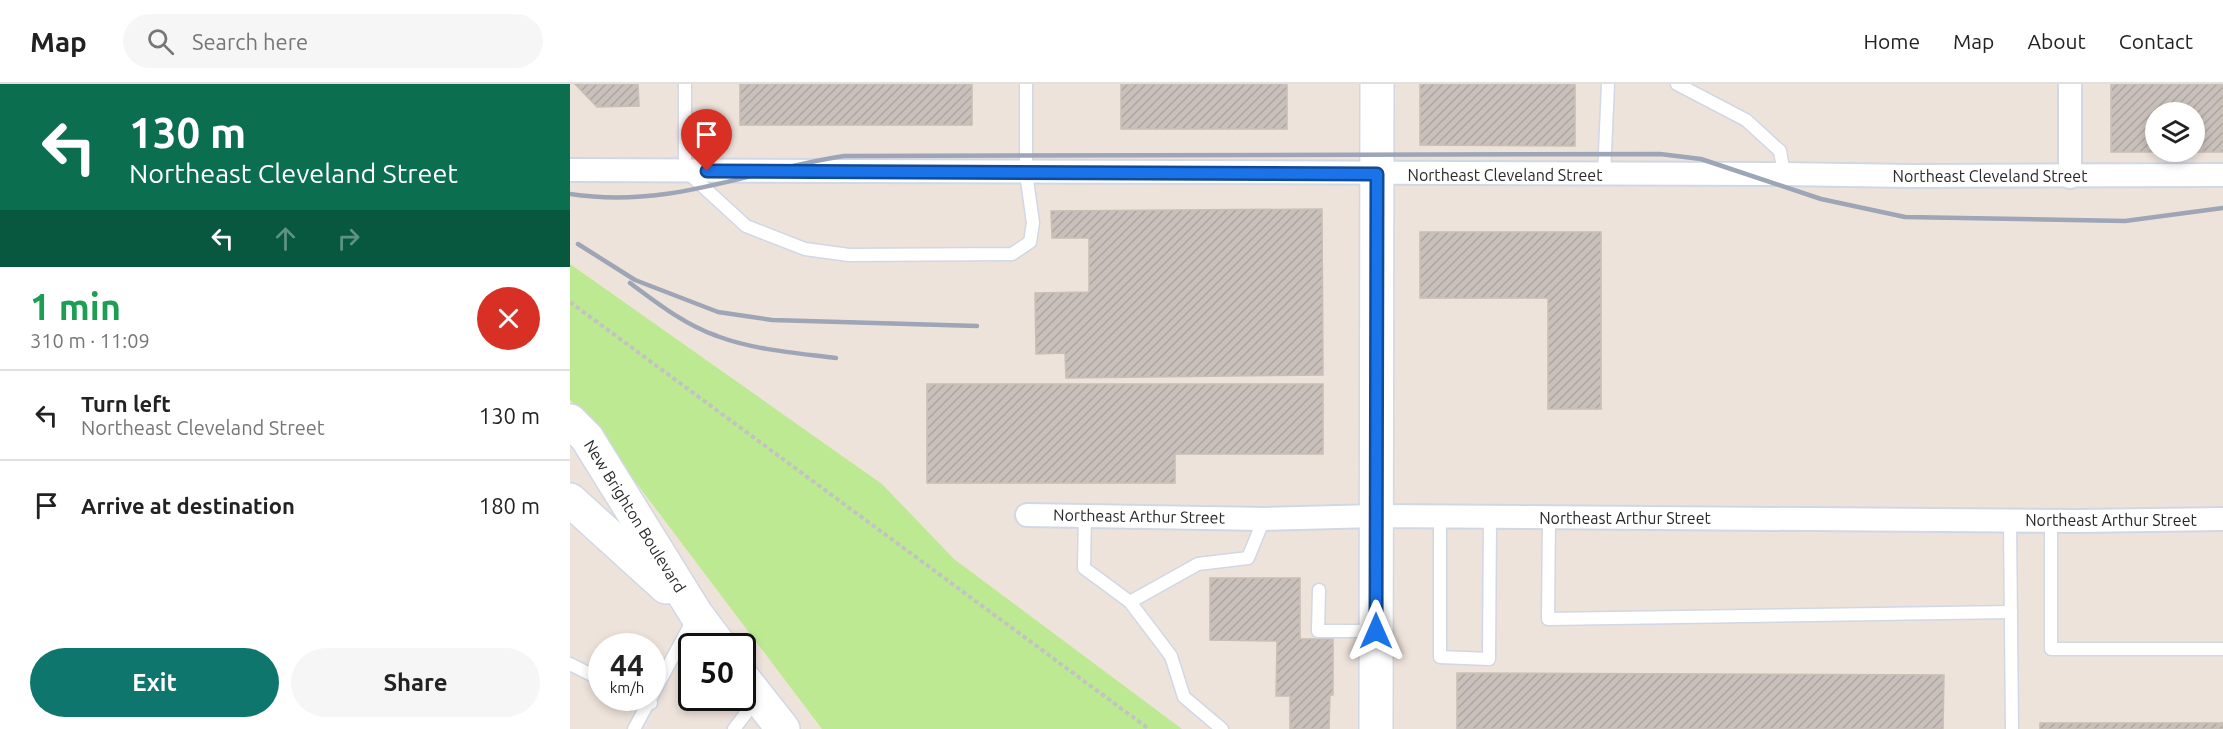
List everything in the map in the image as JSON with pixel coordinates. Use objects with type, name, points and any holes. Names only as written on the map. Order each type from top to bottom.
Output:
[{"type":"main road","points":[[1376,729],[1377,84]]},
{"type":"main road","name":"New Brighton Boulevard","points":[[570,422],[587,438],[696,614],[710,633]]},
{"type":"main road","name":"New Brighton Boulevard","points":[[570,500],[696,614]]},
{"type":"main road","points":[[756,695],[783,729]]},
{"type":"street","points":[[2070,84],[2070,177]]},
{"type":"street","name":"Northeast Cleveland Street","points":[[570,170],[2070,177],[2223,175]]},
{"type":"street","name":"Northeast Arthur Street","points":[[1027,515],[1264,519],[1376,516],[2051,521],[2223,519]]},
{"type":"lane","points":[[685,84],[685,170],[746,226],[805,249],[849,255],[1012,254],[1030,242],[1033,223],[1026,173],[1026,84]]},
{"type":"lane","points":[[1604,175],[1608,84]]},
{"type":"lane","points":[[1677,84],[1746,120],[1780,151],[1784,174]]},
{"type":"lane","points":[[1085,515],[1084,568],[1130,602],[1171,656],[1184,698],[1222,729]]},
{"type":"lane","points":[[1440,518],[1440,657],[1489,659],[1490,517]]},
{"type":"lane","points":[[1549,518],[1548,619],[2011,612]]},
{"type":"lane","points":[[1130,602],[1198,564],[1248,558],[1264,519]]},
{"type":"lane","points":[[2010,520],[2013,729]]},
{"type":"lane","points":[[2051,521],[2051,650],[2223,649]]},
{"type":"lane","points":[[1319,590],[1318,631],[1376,631]]},
{"type":"lane","points":[[666,665],[696,614]]},
{"type":"lane","points":[[570,664],[588,673]]},
{"type":"lane","points":[[634,729],[641,711]]},
{"type":"lane","points":[[734,729],[741,711]]},
{"type":"path","points":[[570,302],[1149,729]]},
{"type":"green space","points":[[570,264],[882,484],[954,559],[1182,729],[822,729],[756,642],[756,633],[750,633],[594,427],[570,400]]},
{"type":"building","points":[[575,84],[638,84],[639,106],[597,107]]},
{"type":"building","points":[[740,84],[972,84],[972,125],[740,125]]},
{"type":"building","points":[[1121,84],[1287,84],[1287,129],[1121,129]]},
{"type":"building","points":[[1420,84],[1575,84],[1575,146],[1420,145]]},
{"type":"building","points":[[2111,84],[2223,84],[2223,152],[2205,152],[2205,102],[2145,102],[2145,152],[2111,152]]},
{"type":"building","points":[[1322,209],[1323,375],[1066,378],[1065,353],[1036,354],[1035,293],[1089,292],[1089,238],[1052,238],[1051,211]]},
{"type":"building","points":[[1420,232],[1601,232],[1601,409],[1548,409],[1548,298],[1420,298]]},
{"type":"building","points":[[927,384],[1323,384],[1323,454],[1175,454],[1175,483],[927,483]]},
{"type":"building","points":[[1210,578],[1300,578],[1300,639],[1333,639],[1333,695],[1330,695],[1329,729],[1290,729],[1290,696],[1276,696],[1277,641],[1210,640]]},
{"type":"building","points":[[1457,673],[1944,675],[1943,729],[1457,729]]},
{"type":"building","points":[[2040,723],[2223,723],[2223,729],[2040,729]]},
{"type":"railway","points":[[570,194],[607,197],[676,193],[844,156],[1660,154],[1701,159],[1821,199],[1905,217],[2125,221],[2223,208]]},
{"type":"railway","points":[[578,244],[635,280],[718,312],[772,320],[977,326]]},
{"type":"railway","points":[[630,283],[683,320],[717,336],[761,348],[836,358]]},
{"type":"route","points":[[707,171],[1377,174],[1376,631]]}]
